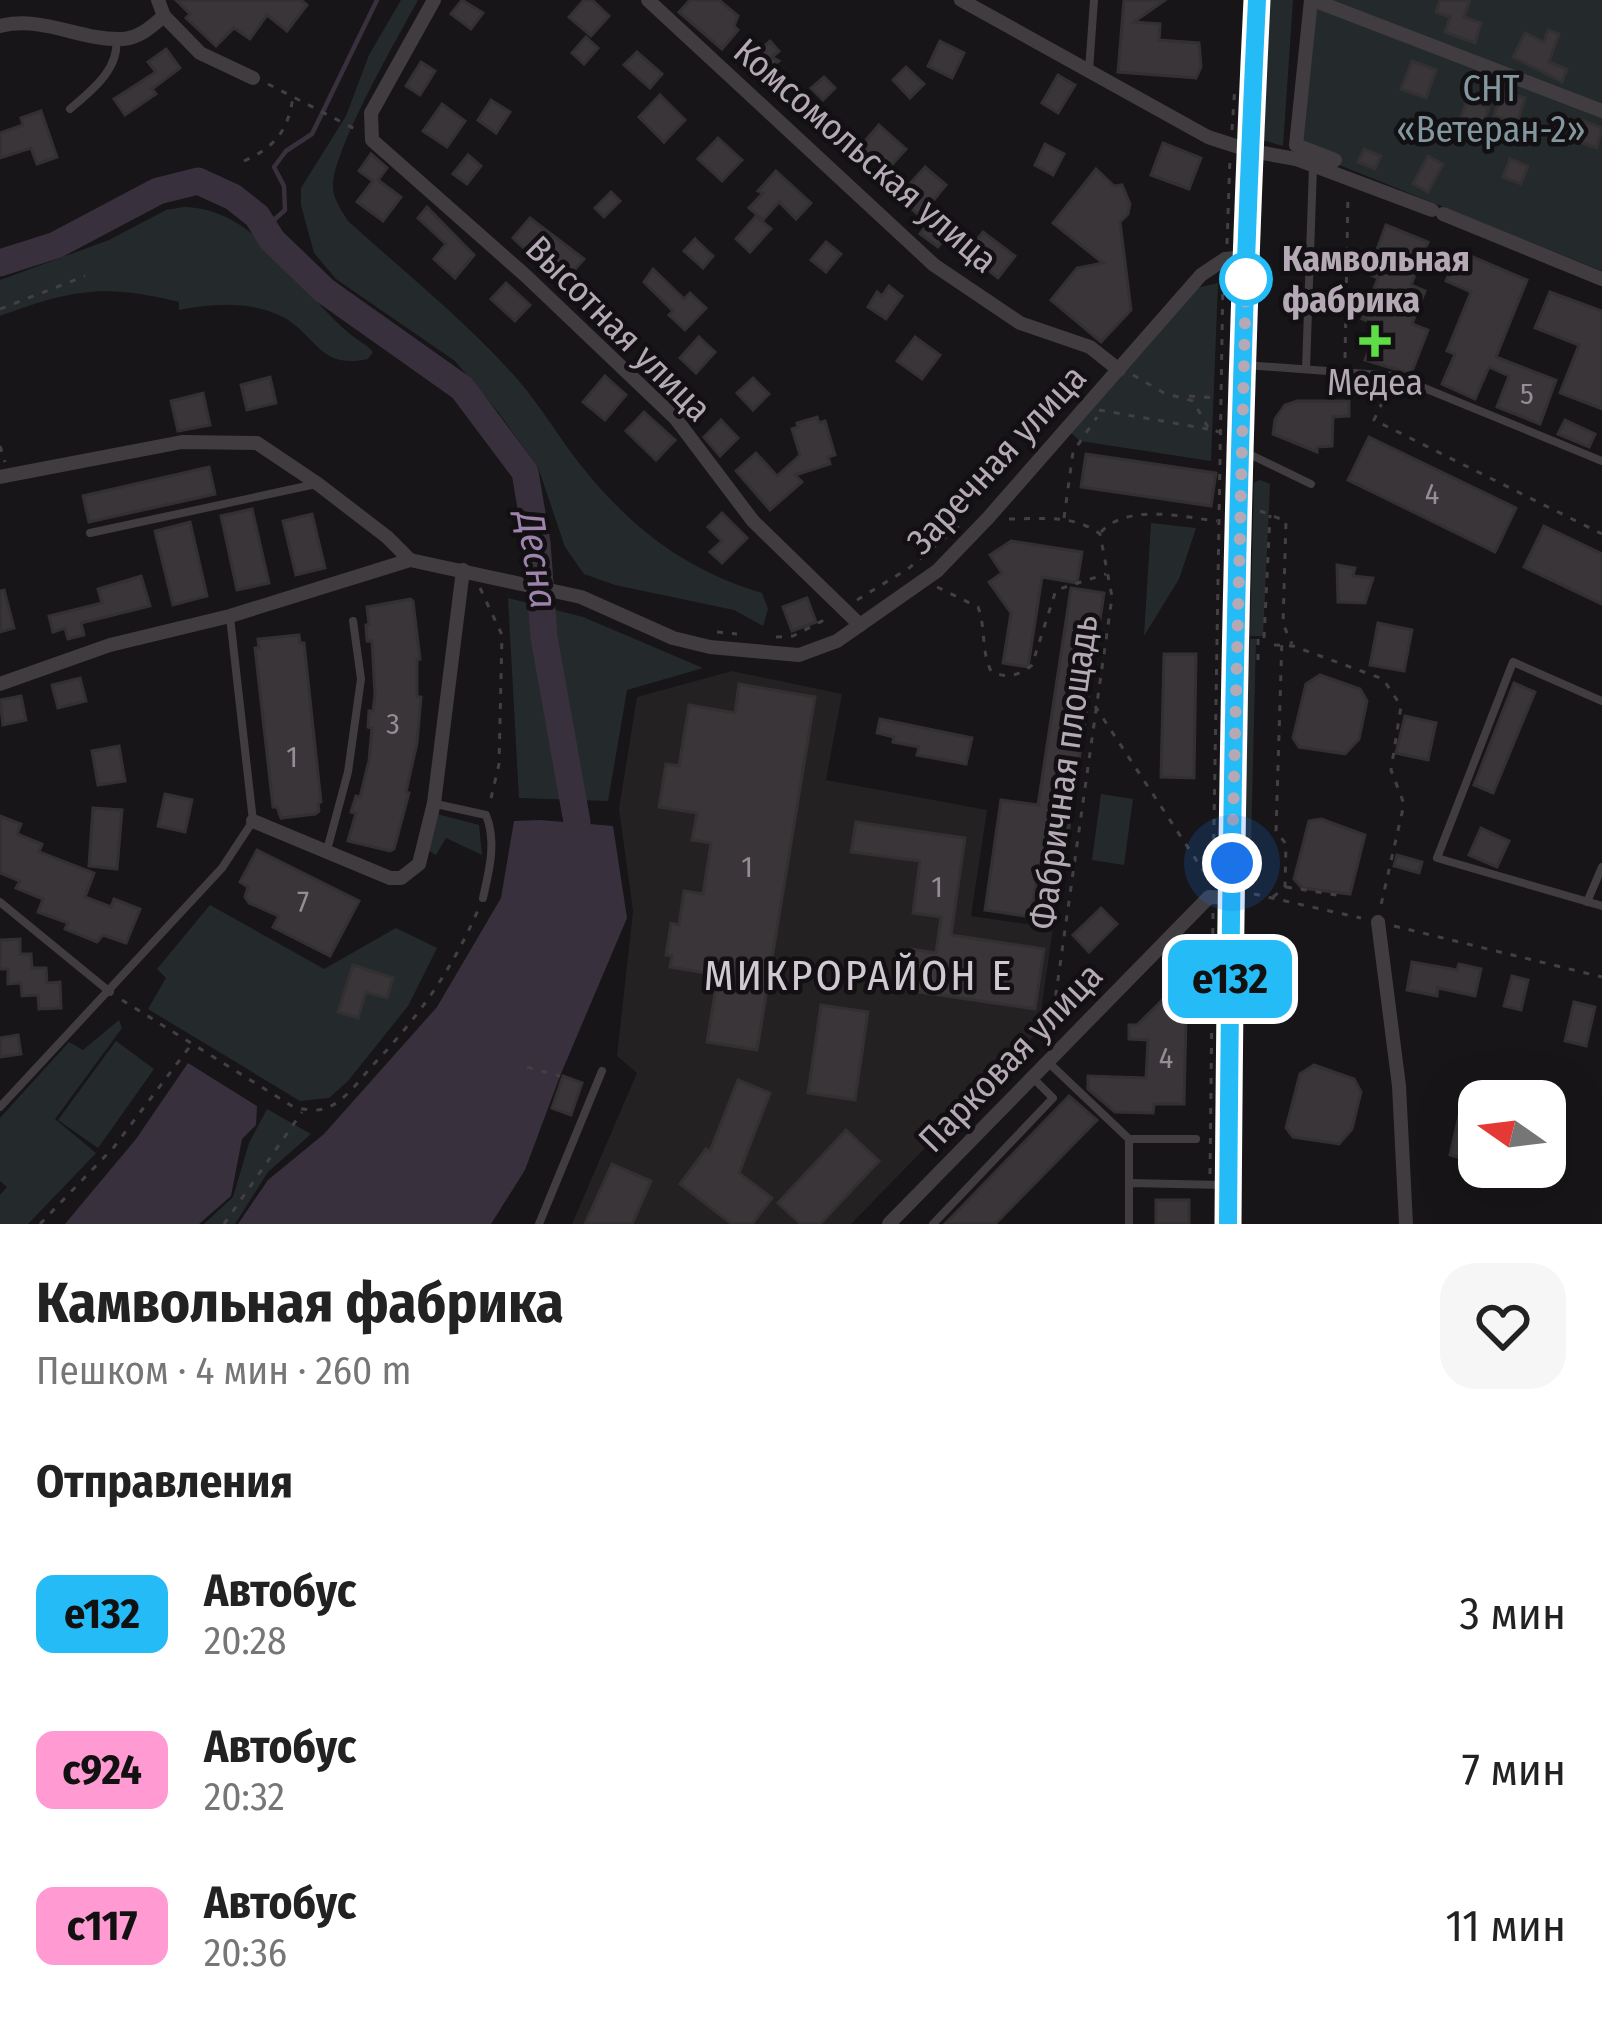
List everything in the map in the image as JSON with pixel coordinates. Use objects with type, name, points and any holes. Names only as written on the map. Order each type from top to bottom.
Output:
[{"type":"main road","points":[[1228,1224],[1219,1184],[1222,905],[1239,637],[1244,364],[1236,258],[1241,148],[1257,0]]},
{"type":"street","points":[[158,0],[164,16],[200,53],[253,78]]},
{"type":"street","points":[[372,140],[370,112],[434,0]]},
{"type":"street","name":"Комсомольская улица","points":[[648,0],[934,265],[1021,323],[1090,347],[1119,370]]},
{"type":"street","points":[[961,0],[1208,137],[1348,177],[1602,279]]},
{"type":"street","points":[[1335,160],[1296,145],[1312,0],[1602,111]]},
{"type":"street","points":[[0,26],[24,20],[116,38],[140,35],[164,16]]},
{"type":"street","name":"Высотная улица","points":[[372,140],[526,276],[676,419],[753,521],[860,625]]},
{"type":"street","name":"Заречная улица","points":[[0,683],[110,645],[230,616],[410,560],[581,597],[673,638],[757,654],[799,655],[837,640],[937,571],[1094,409],[1119,370],[1201,274],[1236,258]]},
{"type":"street","points":[[0,477],[182,442],[257,442],[387,537],[410,560]]},
{"type":"street","points":[[253,820],[390,878],[400,878],[419,864],[434,803],[463,570]]},
{"type":"street","name":"Парковая улица","points":[[889,1224],[1209,897],[1222,905]]},
{"type":"street","points":[[1378,922],[1399,1086],[1406,1224]]},
{"type":"lane","points":[[1088,71],[1094,0]]},
{"type":"lane","points":[[70,109],[111,67],[118,54],[116,38]]},
{"type":"lane","points":[[1306,369],[1313,165]]},
{"type":"lane","points":[[1244,364],[1395,376],[1602,461]]},
{"type":"lane","points":[[1242,451],[1311,484]]},
{"type":"lane","points":[[91,533],[318,484]]},
{"type":"lane","points":[[0,1107],[222,868],[253,820],[230,616]]},
{"type":"lane","points":[[327,851],[348,772],[361,679],[353,620]]},
{"type":"lane","points":[[1602,700],[1514,662],[1437,858],[1602,906]]},
{"type":"lane","points":[[434,803],[487,815],[492,828],[491,860],[483,898]]},
{"type":"lane","points":[[1587,902],[1602,867]]},
{"type":"lane","points":[[0,902],[110,992]]},
{"type":"lane","points":[[1047,1061],[1130,1139],[1196,1139]]},
{"type":"lane","points":[[539,1224],[602,1071]]},
{"type":"lane","points":[[933,1224],[1053,1098],[1032,1077]]},
{"type":"lane","points":[[1129,1224],[1130,1139]]},
{"type":"lane","points":[[1129,1183],[1219,1184]]},
{"type":"path","points":[[253,78],[336,116],[372,140]]},
{"type":"path","points":[[1094,704],[1213,886],[1219,398],[1236,258],[1241,148],[1235,83]]},
{"type":"path","points":[[244,160],[270,149],[290,122],[293,96]]},
{"type":"path","points":[[1345,372],[1348,177]]},
{"type":"path","points":[[0,309],[85,276]]},
{"type":"path","points":[[1119,370],[1164,394],[1192,400],[1209,429]]},
{"type":"path","points":[[1395,376],[1374,420],[1602,534]]},
{"type":"path","points":[[1189,396],[1219,398]]},
{"type":"path","points":[[1064,518],[1073,452],[1094,409],[1218,434]]},
{"type":"path","points":[[1250,507],[1286,521],[1282,625],[1293,646]]},
{"type":"path","points":[[760,639],[793,636],[844,607],[909,568],[968,518],[1064,518],[1086,523],[1100,534],[1110,523],[1139,515],[1217,521]]},
{"type":"path","points":[[1264,638],[1270,515]]},
{"type":"path","name":"Фабричная площадь","points":[[1047,1061],[1112,598],[1100,534]]},
{"type":"path","points":[[931,583],[978,607],[986,629],[986,662],[991,671],[1006,677],[1032,665],[1056,590],[1107,574]]},
{"type":"path","points":[[487,815],[499,764],[502,635],[479,587],[492,590]]},
{"type":"path","points":[[714,632],[744,635]]},
{"type":"path","points":[[1239,637],[1289,638]]},
{"type":"path","points":[[1282,638],[1278,645],[1276,831],[1286,844],[1286,887]]},
{"type":"path","points":[[1278,645],[1293,646],[1383,679],[1402,706],[1391,770],[1404,804],[1378,922]]},
{"type":"path","points":[[1272,898],[1286,887],[1343,896]]},
{"type":"path","points":[[110,992],[303,1110],[329,1107],[403,1033],[448,974],[483,898]]},
{"type":"path","points":[[1219,1184],[1222,905]]},
{"type":"path","points":[[40,1224],[114,1147],[192,1043]]},
{"type":"path","points":[[527,1067],[560,1076]]},
{"type":"path","points":[[224,1224],[303,1110]]},
{"type":"shaded area","points":[[732,671],[842,694],[826,780],[987,810],[971,916],[1053,928],[1038,1032],[851,1224],[572,1224],[637,1073],[617,1056],[633,911],[619,809],[637,697]]},
{"type":"shaded area","points":[[514,821],[613,826],[627,918],[525,1170],[491,1224],[238,1224],[268,1180],[324,1134],[437,1007],[501,898]]},
{"type":"shaded area","points":[[188,1063],[257,1106],[256,1125],[242,1139],[231,1196],[199,1224],[65,1224],[136,1139]]},
{"type":"green space","points":[[401,0],[418,0],[343,148],[333,187],[341,209],[348,221],[511,372],[621,510],[685,560],[762,593],[768,609],[763,626],[734,610],[584,574],[565,547],[538,467],[498,412],[455,361],[336,279],[314,253],[301,188],[346,116],[369,55]]},
{"type":"green space","points":[[1263,0],[1293,0],[1283,146],[1255,138]]},
{"type":"green space","name":"СНТ «Ветеран-2»","points":[[1315,0],[1602,0],[1602,271],[1302,150]]},
{"type":"green space","points":[[184,207],[213,212],[262,242],[344,329],[373,352],[368,359],[351,361],[328,355],[281,316],[244,306],[179,310],[179,302],[108,291],[68,295],[0,316],[0,280],[109,240],[166,210]]},
{"type":"green space","points":[[1218,283],[1211,461],[1080,441],[1069,431],[1196,288]]},
{"type":"green space","points":[[1254,483],[1270,484],[1263,636],[1250,636]]},
{"type":"green space","points":[[1151,523],[1196,528],[1179,579],[1144,636]]},
{"type":"green space","points":[[508,598],[583,617],[703,668],[627,690],[608,801],[519,798]]},
{"type":"green space","points":[[1250,639],[1256,639],[1251,842],[1244,842]]},
{"type":"green space","points":[[1101,794],[1133,799],[1124,865],[1092,860]]},
{"type":"green space","points":[[437,814],[479,825],[482,855],[446,838],[436,855],[426,849]]},
{"type":"green space","points":[[210,905],[324,969],[396,928],[437,948],[408,1006],[348,1081],[329,1098],[300,1101],[148,1009],[166,978],[157,969]]},
{"type":"green space","points":[[119,1020],[122,1028],[55,1119],[96,1153],[28,1224],[0,1224],[0,1195],[7,1187],[0,1181],[0,1118],[69,1042],[83,1050]]},
{"type":"green space","points":[[116,1041],[154,1069],[98,1148],[58,1120]]},
{"type":"green space","points":[[267,1109],[311,1134],[268,1172],[235,1224],[204,1224],[233,1197],[249,1143]]},
{"type":"building","points":[[176,0],[301,0],[307,5],[287,31],[267,15],[250,39],[234,28],[216,46],[186,18],[190,14]]},
{"type":"building","points":[[462,0],[483,13],[471,29],[451,14]]},
{"type":"building","points":[[584,0],[592,0],[609,16],[591,36],[569,17]]},
{"type":"building","points":[[690,0],[719,0],[738,16],[734,26],[738,30],[722,49],[679,12]]},
{"type":"building","points":[[1124,0],[1165,0],[1134,22],[1160,24],[1159,40],[1199,43],[1201,67],[1196,78],[1118,72]]},
{"type":"building","points":[[1440,0],[1470,0],[1464,17],[1481,23],[1475,43],[1445,32],[1450,17],[1436,12]]},
{"type":"building","points":[[1548,30],[1559,34],[1549,62],[1567,69],[1562,82],[1513,57],[1525,33],[1544,42]]},
{"type":"building","points":[[586,37],[598,48],[584,64],[572,53]]},
{"type":"building","points":[[770,41],[779,51],[772,57],[779,61],[761,76],[747,61]]},
{"type":"building","points":[[940,41],[964,53],[952,78],[928,66]]},
{"type":"building","points":[[166,49],[180,68],[152,89],[156,94],[125,115],[114,99],[156,72],[148,62]]},
{"type":"building","points":[[637,52],[662,74],[650,88],[624,65]]},
{"type":"building","points":[[1412,61],[1436,70],[1426,98],[1401,89]]},
{"type":"building","points":[[421,62],[435,71],[420,95],[406,86]]},
{"type":"building","points":[[906,67],[924,84],[910,98],[893,80]]},
{"type":"building","points":[[1058,75],[1075,85],[1058,113],[1042,103]]},
{"type":"building","points":[[824,77],[835,88],[823,100],[811,88]]},
{"type":"building","points":[[1502,91],[1525,98],[1517,123],[1494,116]]},
{"type":"building","points":[[660,95],[685,120],[664,142],[639,117]]},
{"type":"building","points":[[1468,99],[1489,108],[1478,137],[1456,128]]},
{"type":"building","points":[[491,100],[510,112],[496,133],[478,120]]},
{"type":"building","points":[[442,104],[465,121],[447,147],[423,131]]},
{"type":"building","points":[[41,111],[57,157],[37,164],[31,148],[0,158],[0,133],[23,125],[21,118]]},
{"type":"building","points":[[1582,120],[1602,128],[1597,148],[1574,140]]},
{"type":"building","points":[[879,125],[906,149],[886,171],[860,147]]},
{"type":"building","points":[[718,138],[742,160],[722,181],[698,159]]},
{"type":"building","points":[[1163,143],[1201,158],[1189,189],[1151,175]]},
{"type":"building","points":[[1045,144],[1064,154],[1053,175],[1035,165]]},
{"type":"building","points":[[1364,149],[1381,156],[1375,169],[1358,162]]},
{"type":"building","points":[[371,154],[387,168],[378,180],[401,197],[383,221],[357,202],[373,181],[359,171]]},
{"type":"building","points":[[468,155],[481,166],[467,184],[453,174]]},
{"type":"building","points":[[1428,156],[1443,164],[1428,192],[1413,184]]},
{"type":"building","points":[[1510,159],[1528,166],[1521,184],[1503,177]]},
{"type":"building","points":[[925,167],[946,185],[928,207],[953,227],[938,247],[920,234],[928,223],[904,202],[913,190],[908,186]]},
{"type":"building","points":[[1096,169],[1114,186],[1122,185],[1130,204],[1120,222],[1131,310],[1101,342],[1051,300],[1077,268],[1103,263],[1053,223]]},
{"type":"building","points":[[776,171],[811,203],[796,219],[779,202],[763,220],[749,208]]},
{"type":"building","points":[[611,192],[620,201],[604,217],[595,208]]},
{"type":"building","points":[[427,207],[474,255],[455,278],[434,259],[446,244],[418,218]]},
{"type":"building","points":[[756,216],[771,229],[750,252],[736,239]]},
{"type":"building","points":[[530,218],[584,259],[562,284],[513,238]]},
{"type":"building","points":[[1386,225],[1428,242],[1411,285],[1425,291],[1412,324],[1428,330],[1411,374],[1365,360],[1378,325],[1362,319],[1378,278],[1368,274]]},
{"type":"building","points":[[983,232],[1015,256],[998,278],[966,253]]},
{"type":"building","points":[[695,239],[713,256],[703,268],[684,251]]},
{"type":"building","points":[[826,242],[841,254],[826,272],[811,260]]},
{"type":"building","points":[[1459,251],[1527,280],[1496,357],[1556,380],[1540,424],[1497,407],[1509,376],[1489,367],[1475,399],[1442,384],[1455,354],[1447,351],[1471,292],[1446,281]]},
{"type":"building","points":[[653,269],[684,299],[690,293],[706,308],[685,330],[644,282]]},
{"type":"building","points":[[506,283],[530,305],[515,321],[491,299]]},
{"type":"building","points":[[889,286],[902,296],[886,319],[868,307],[877,292],[882,296]]},
{"type":"building","points":[[1550,292],[1602,311],[1602,409],[1560,393],[1579,345],[1535,328]]},
{"type":"building","points":[[699,337],[715,352],[696,373],[680,358]]},
{"type":"building","points":[[915,337],[940,355],[922,379],[897,361]]},
{"type":"building","points":[[605,376],[626,395],[605,420],[583,402]]},
{"type":"building","points":[[270,377],[276,403],[247,410],[241,385]]},
{"type":"building","points":[[753,378],[769,394],[753,410],[737,393]]},
{"type":"building","points":[[203,393],[210,425],[178,431],[171,401]]},
{"type":"building","points":[[1349,401],[1349,416],[1333,417],[1332,446],[1317,447],[1317,452],[1273,434],[1275,419],[1285,405]]},
{"type":"building","points":[[644,412],[675,440],[656,460],[626,431]]},
{"type":"building","points":[[817,417],[819,423],[825,421],[835,455],[828,457],[830,464],[795,475],[802,482],[770,510],[736,471],[756,453],[777,476],[800,455],[792,429]]},
{"type":"building","points":[[721,420],[738,438],[720,456],[704,437]]},
{"type":"building","points":[[1565,420],[1595,434],[1589,447],[1558,434]]},
{"type":"building","points":[[1369,437],[1516,508],[1495,552],[1348,480]]},
{"type":"building","points":[[1086,454],[1216,473],[1211,506],[1081,487]]},
{"type":"building","points":[[209,467],[215,494],[89,522],[83,496]]},
{"type":"building","points":[[252,509],[269,583],[237,590],[221,516]]},
{"type":"building","points":[[722,513],[747,538],[722,563],[710,552],[722,541],[708,527]]},
{"type":"building","points":[[312,514],[325,568],[296,575],[283,521]]},
{"type":"building","points":[[190,522],[207,596],[173,605],[155,531]]},
{"type":"building","points":[[1544,526],[1602,554],[1602,604],[1524,567]]},
{"type":"building","points":[[1011,541],[1082,552],[1077,583],[1042,577],[1028,667],[1003,663],[1011,613],[989,582],[1002,573],[990,555]]},
{"type":"building","points":[[1337,565],[1355,568],[1353,576],[1373,578],[1365,603],[1338,602]]},
{"type":"building","points":[[141,576],[150,606],[81,623],[84,635],[68,639],[65,628],[53,632],[49,616],[102,603],[98,589]]},
{"type":"building","points":[[1071,588],[1104,593],[1062,874],[1038,870],[1031,917],[985,910],[1001,800],[1038,805]]},
{"type":"building","points":[[4,590],[14,628],[0,632],[0,591]]},
{"type":"building","points":[[807,598],[816,622],[792,631],[783,607]]},
{"type":"building","points":[[410,599],[420,659],[417,697],[421,697],[409,793],[390,851],[348,841],[356,813],[351,812],[369,761],[369,711],[373,711],[375,694],[367,607]]},
{"type":"building","points":[[1378,623],[1412,630],[1404,671],[1370,665]]},
{"type":"building","points":[[299,635],[304,643],[321,802],[315,814],[281,818],[273,807],[255,648],[259,648],[258,639]]},
{"type":"building","points":[[1164,654],[1196,654],[1194,778],[1161,777]]},
{"type":"building","points":[[1320,675],[1360,689],[1367,701],[1359,739],[1345,754],[1299,747],[1293,738],[1306,684]]},
{"type":"building","points":[[80,678],[86,701],[58,708],[52,685]]},
{"type":"building","points":[[1514,683],[1535,692],[1493,793],[1474,785]]},
{"type":"building","points":[[739,684],[815,697],[757,1050],[707,1042],[718,975],[670,967],[672,956],[666,955],[671,923],[679,925],[684,891],[703,894],[711,843],[692,840],[697,813],[659,807],[666,764],[679,766],[689,705],[735,713]]},
{"type":"building","points":[[21,696],[26,720],[3,725],[0,700]]},
{"type":"building","points":[[1405,716],[1436,723],[1428,760],[1396,753]]},
{"type":"building","points":[[880,719],[972,738],[966,764],[917,755],[919,747],[877,733]]},
{"type":"building","points":[[119,746],[125,781],[98,785],[92,751]]},
{"type":"building","points":[[165,794],[192,800],[185,832],[158,826]]},
{"type":"building","points":[[93,808],[122,810],[117,869],[89,866]]},
{"type":"building","points":[[0,816],[21,824],[17,834],[42,844],[39,852],[94,873],[85,897],[111,907],[114,899],[140,909],[126,943],[103,935],[97,942],[65,929],[68,923],[38,912],[43,899],[16,888],[20,881],[0,873]]},
{"type":"building","points":[[1321,819],[1365,835],[1350,894],[1302,888],[1294,879],[1309,821]]},
{"type":"building","points":[[856,822],[965,838],[951,935],[1044,949],[1035,1009],[905,990],[911,949],[936,953],[941,917],[913,913],[920,861],[851,852]]},
{"type":"building","points":[[1481,828],[1509,841],[1497,867],[1469,855]]},
{"type":"building","points":[[257,850],[359,901],[330,956],[273,927],[279,916],[249,903],[245,897],[248,887],[240,882]]},
{"type":"building","points":[[1397,855],[1422,862],[1419,873],[1394,866]]},
{"type":"building","points":[[1101,908],[1117,924],[1089,952],[1073,935]]},
{"type":"building","points":[[20,939],[20,954],[31,954],[32,968],[46,968],[47,983],[60,982],[61,1008],[39,1009],[38,995],[22,996],[21,983],[8,984],[8,969],[0,969],[0,940]]},
{"type":"building","points":[[1412,962],[1481,969],[1475,996],[1438,988],[1437,996],[1407,990]]},
{"type":"building","points":[[353,965],[393,978],[387,998],[366,992],[358,1018],[338,1012]]},
{"type":"building","points":[[1187,976],[1184,1104],[1154,1104],[1153,1113],[1115,1112],[1088,1089],[1088,1076],[1146,1078],[1148,1040],[1129,1039],[1129,1025],[1137,1025]]},
{"type":"building","points":[[1512,976],[1528,980],[1521,1010],[1504,1006]]},
{"type":"building","points":[[1574,1002],[1595,1007],[1586,1046],[1565,1041]]},
{"type":"building","points":[[821,1005],[868,1012],[855,1100],[808,1093]]},
{"type":"building","points":[[18,1035],[21,1054],[0,1057],[0,1038]]},
{"type":"building","points":[[1314,1065],[1354,1079],[1361,1092],[1352,1129],[1339,1144],[1293,1137],[1286,1128],[1300,1074]]},
{"type":"building","points":[[563,1076],[582,1083],[571,1115],[552,1108]]},
{"type":"building","points":[[738,1080],[770,1093],[739,1173],[772,1198],[752,1224],[732,1224],[680,1184],[706,1149],[710,1151]]},
{"type":"building","points":[[1069,1096],[1097,1120],[995,1224],[945,1224]]},
{"type":"building","points":[[1458,1120],[1458,1157],[1450,1155]]},
{"type":"building","points":[[846,1130],[879,1161],[820,1224],[801,1224],[778,1203]]},
{"type":"building","points":[[612,1164],[651,1181],[632,1224],[585,1224]]},
{"type":"building","points":[[1156,1200],[1189,1200],[1189,1224],[1156,1224]]},
{"type":"waterway","points":[[265,228],[285,210],[284,186],[274,167],[286,151],[312,134],[377,0]]},
{"type":"waterway","name":"Десна","points":[[0,263],[56,245],[158,191],[198,181],[233,197],[257,216],[272,240],[325,291],[462,388],[525,472],[537,543],[544,637],[577,822],[569,854]]},
{"type":"bus line","name":"е132","points":[[1228,1224],[1246,257],[1257,0]]},
{"type":"place","name":"Камвольная фабрика","points":[[1246,279]]},
{"type":"place","name":"Медеа","points":[[1375,341]]},
{"type":"district","name":"МИКРОРАЙОН Е","points":[[859,975]]},
{"type":"route","points":[[1232,863],[1246,279]]}]
